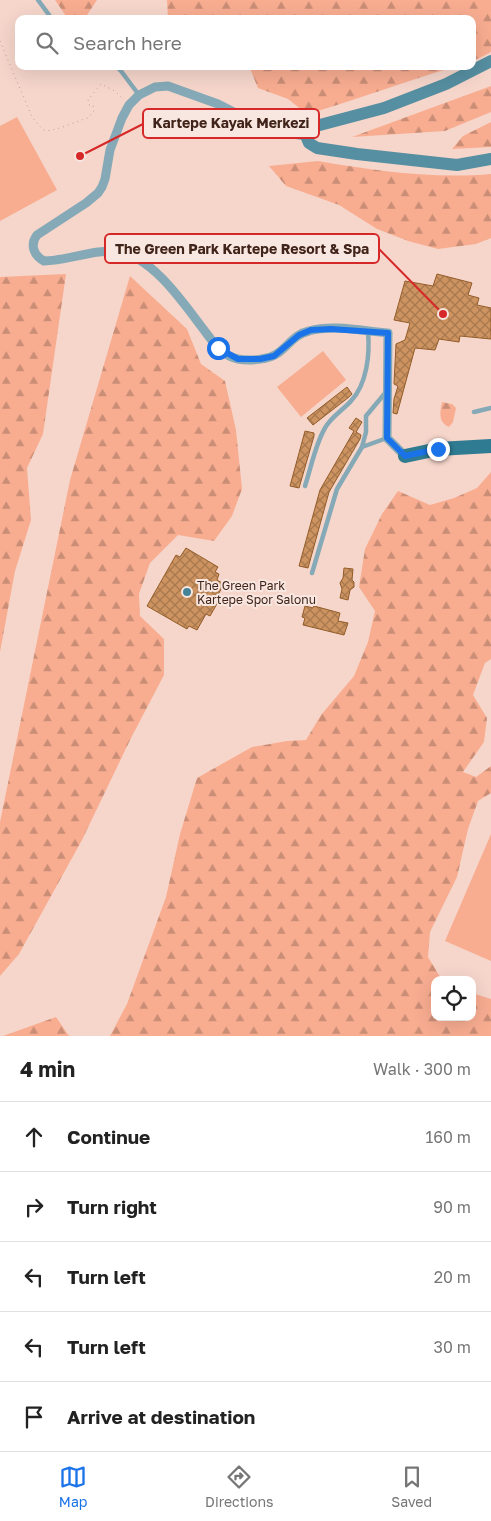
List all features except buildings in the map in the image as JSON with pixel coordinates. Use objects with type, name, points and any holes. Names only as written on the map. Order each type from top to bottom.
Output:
[{"type":"main road","points":[[405,456],[438,449],[491,446]]},
{"type":"street","points":[[476,69],[491,61]]},
{"type":"street","points":[[473,70],[446,84],[391,106],[316,126],[308,131],[306,136],[309,143],[317,148],[357,154],[457,165],[491,159]]},
{"type":"street","points":[[306,136],[271,131],[258,126],[226,107],[168,86],[155,87],[129,105],[115,136],[102,187],[92,199],[37,234],[33,246],[39,258],[48,261],[110,251],[142,260],[155,271],[218,348],[238,359],[260,359],[274,356],[299,335],[311,330],[331,329],[388,333],[387,438],[405,456]]},
{"type":"lane","points":[[38,0],[49,15]]},
{"type":"lane","points":[[121,70],[140,96]]},
{"type":"lane","points":[[305,486],[324,429],[330,420],[351,401],[360,389],[369,355],[368,332]]},
{"type":"lane","points":[[312,572],[332,500],[362,447],[366,432],[366,416],[388,390]]},
{"type":"lane","points":[[474,412],[491,408]]},
{"type":"lane","points":[[362,447],[387,438]]},
{"type":"path","points":[[0,41],[32,116],[43,130],[51,131],[88,118],[94,111],[93,105],[89,105],[88,100],[100,84],[115,91],[129,105]]},
{"type":"green space","points":[[55,0],[97,0],[87,15],[65,15]]},
{"type":"green space","points":[[167,0],[491,0],[491,52],[476,60],[476,15],[168,15]]},
{"type":"green space","points":[[251,70],[444,70],[307,114],[288,99],[258,88]]},
{"type":"green space","points":[[491,86],[491,112],[445,131],[352,137]]},
{"type":"green space","points":[[17,117],[57,190],[0,221],[0,126]]},
{"type":"green space","points":[[491,122],[491,147],[452,149],[463,136]]},
{"type":"green space","points":[[318,161],[426,175],[491,174],[491,238],[476,244],[438,249],[408,241],[377,229],[339,205],[286,186],[269,166]]},
{"type":"green space","points":[[66,274],[43,434],[27,468],[31,520],[15,571],[0,652],[0,277]]},
{"type":"green space","points":[[130,276],[187,329],[201,364],[225,381],[236,430],[242,489],[232,516],[214,541],[178,535],[150,563],[139,594],[140,616],[164,639],[164,675],[131,738],[82,840],[19,954],[0,976],[0,822],[70,480]]},
{"type":"green space","points":[[323,351],[346,380],[301,417],[277,387]]},
{"type":"green space","points":[[442,402],[452,404],[456,408],[453,422],[449,427],[441,420]]},
{"type":"green space","points":[[491,472],[491,659],[485,663],[473,695],[487,718],[484,742],[463,772],[476,777],[491,766],[491,793],[478,801],[468,829],[457,877],[430,932],[428,957],[440,976],[431,976],[431,1021],[476,1021],[476,994],[491,999],[491,1036],[110,1036],[127,1004],[166,897],[180,834],[197,778],[252,747],[306,740],[321,715],[354,676],[368,642],[375,611],[359,587],[365,549],[382,514],[398,491],[430,505],[454,498],[477,488]]},
{"type":"green space","points":[[491,834],[491,961],[445,941]]},
{"type":"green space","points":[[56,1017],[69,1036],[3,1036]]},
{"type":"place","name":"Kartepe Kayak Merkezi","points":[[80,156]]},
{"type":"place","name":"The Green Park Kartepe Resort & Spa","points":[[443,314]]},
{"type":"place","name":"The Green Park Kartepe Spor Salonu","points":[[187,592]]},
{"type":"route","points":[[218,348],[231,357],[238,359],[260,359],[274,356],[299,335],[311,330],[331,329],[388,333],[387,438],[405,456],[438,449]]}]
